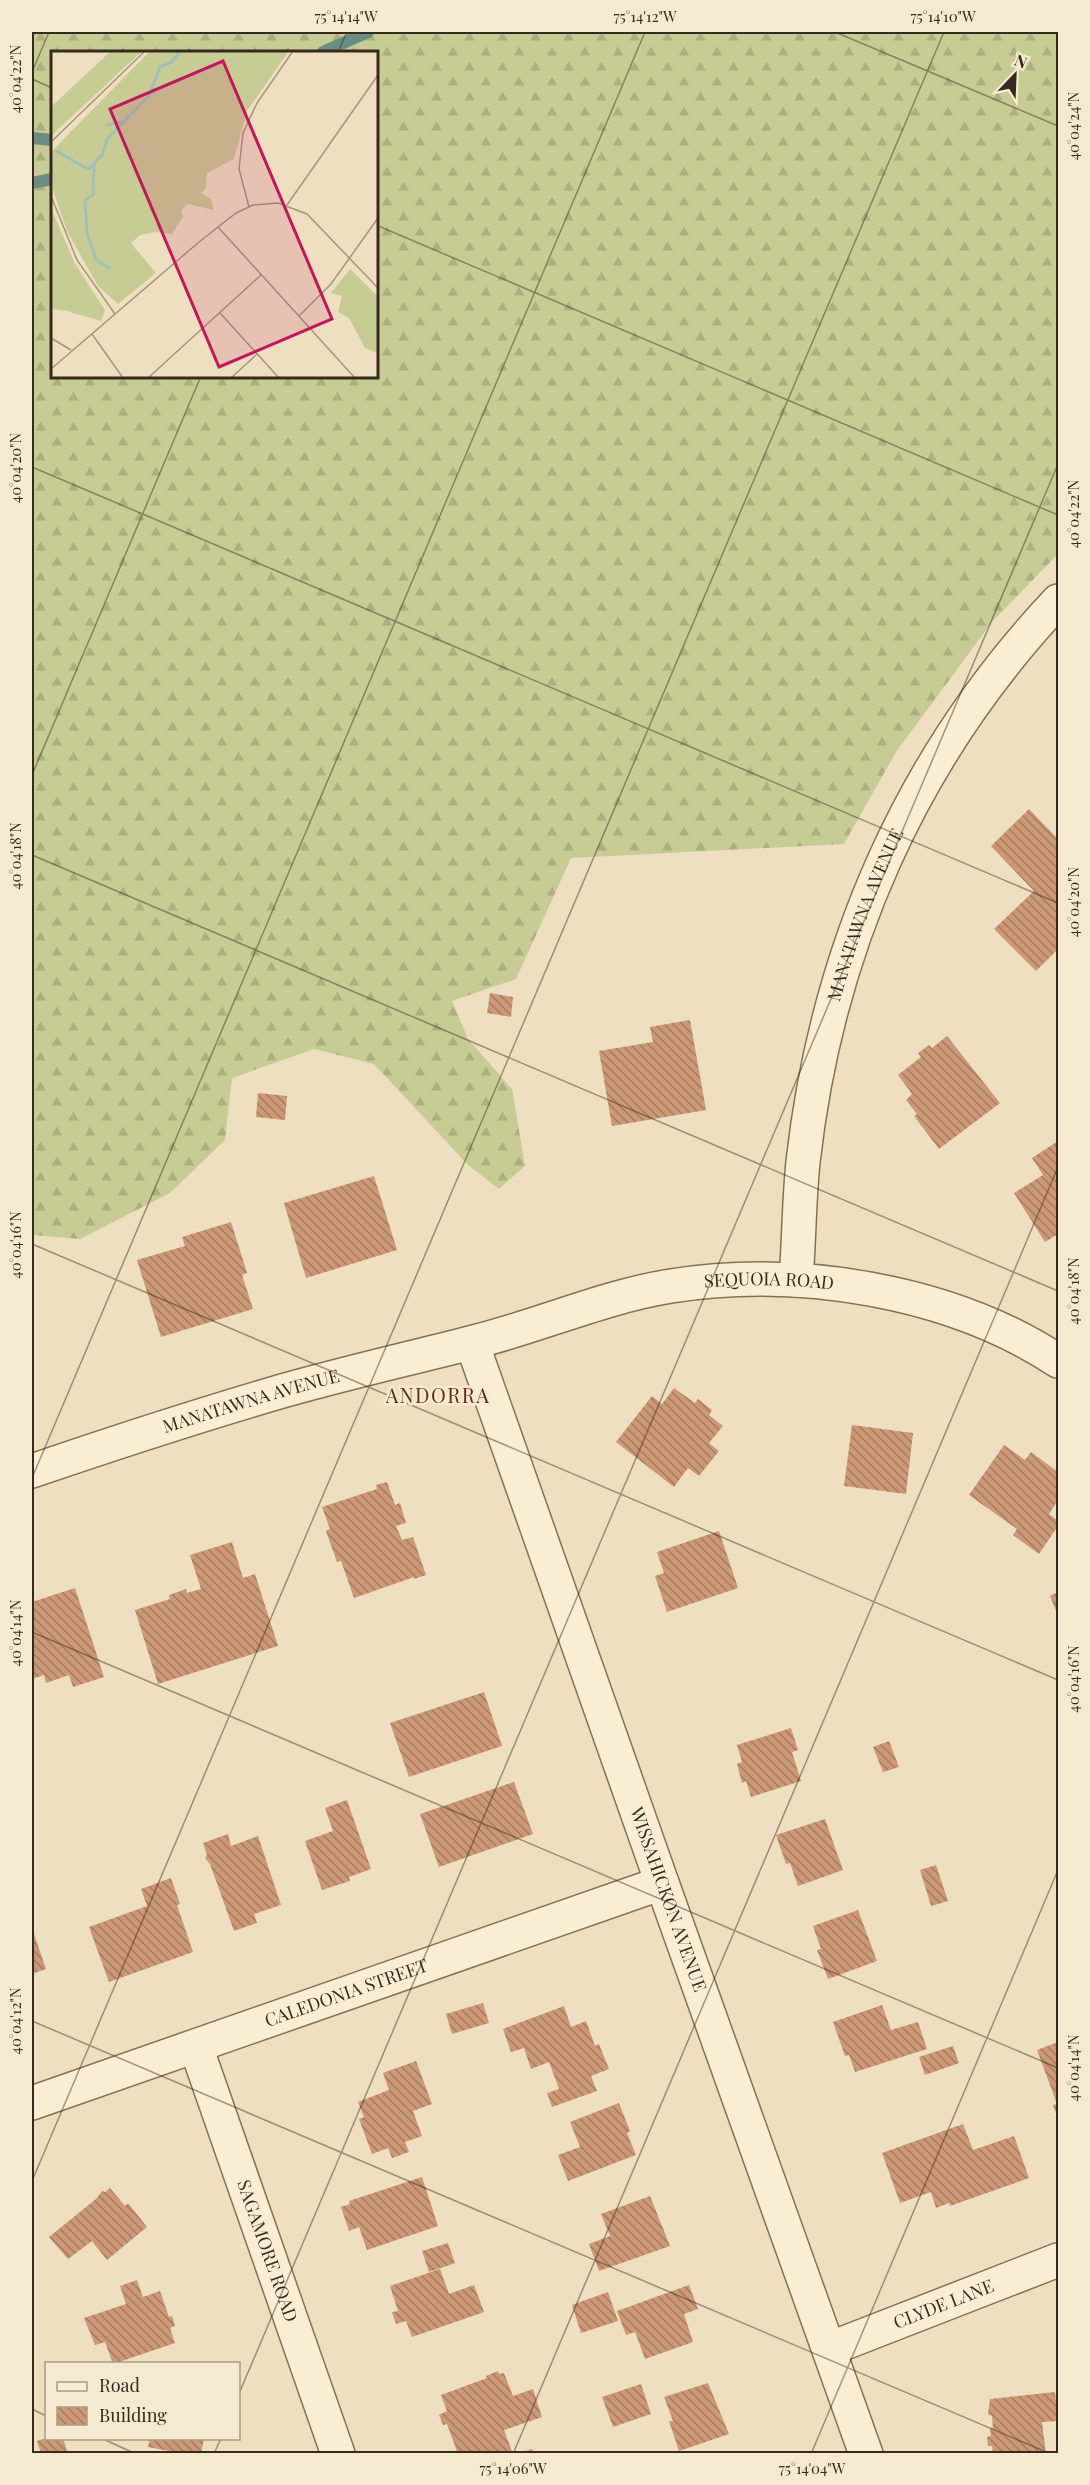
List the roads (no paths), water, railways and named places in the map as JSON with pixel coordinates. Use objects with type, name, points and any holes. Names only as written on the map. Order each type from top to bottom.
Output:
[{"type":"street","name":"MANATAWNA AVENUE","points":[[796,1280],[803,1164],[818,1069],[834,999],[870,888],[901,824],[962,719],[1005,661],[1059,601]]},
{"type":"street","name":"SEQUOIA ROAD","points":[[472,1343],[621,1298],[671,1286],[723,1281],[796,1280],[887,1293],[931,1304],[1016,1337],[1059,1361]]},
{"type":"street","name":"MANATAWNA AVENUE","points":[[32,1471],[273,1394],[386,1363],[472,1343]]},
{"type":"street","name":"WISSAHICKON AVENUE","points":[[472,1343],[866,2454]]},
{"type":"street","name":"CALEDONIA STREET","points":[[32,2103],[662,1883]]},
{"type":"street","name":"SAGAMORE ROAD","points":[[196,2047],[338,2454]]},
{"type":"street","name":"CLYDE LANE","points":[[829,2349],[1059,2260]]},
{"type":"waterway","points":[[325,51],[368,32]]},
{"type":"waterway","points":[[32,138],[51,140]]},
{"type":"waterway","points":[[32,183],[51,179]]},
{"type":"district","name":"ANDORRA","points":[[438,1396]]}]
